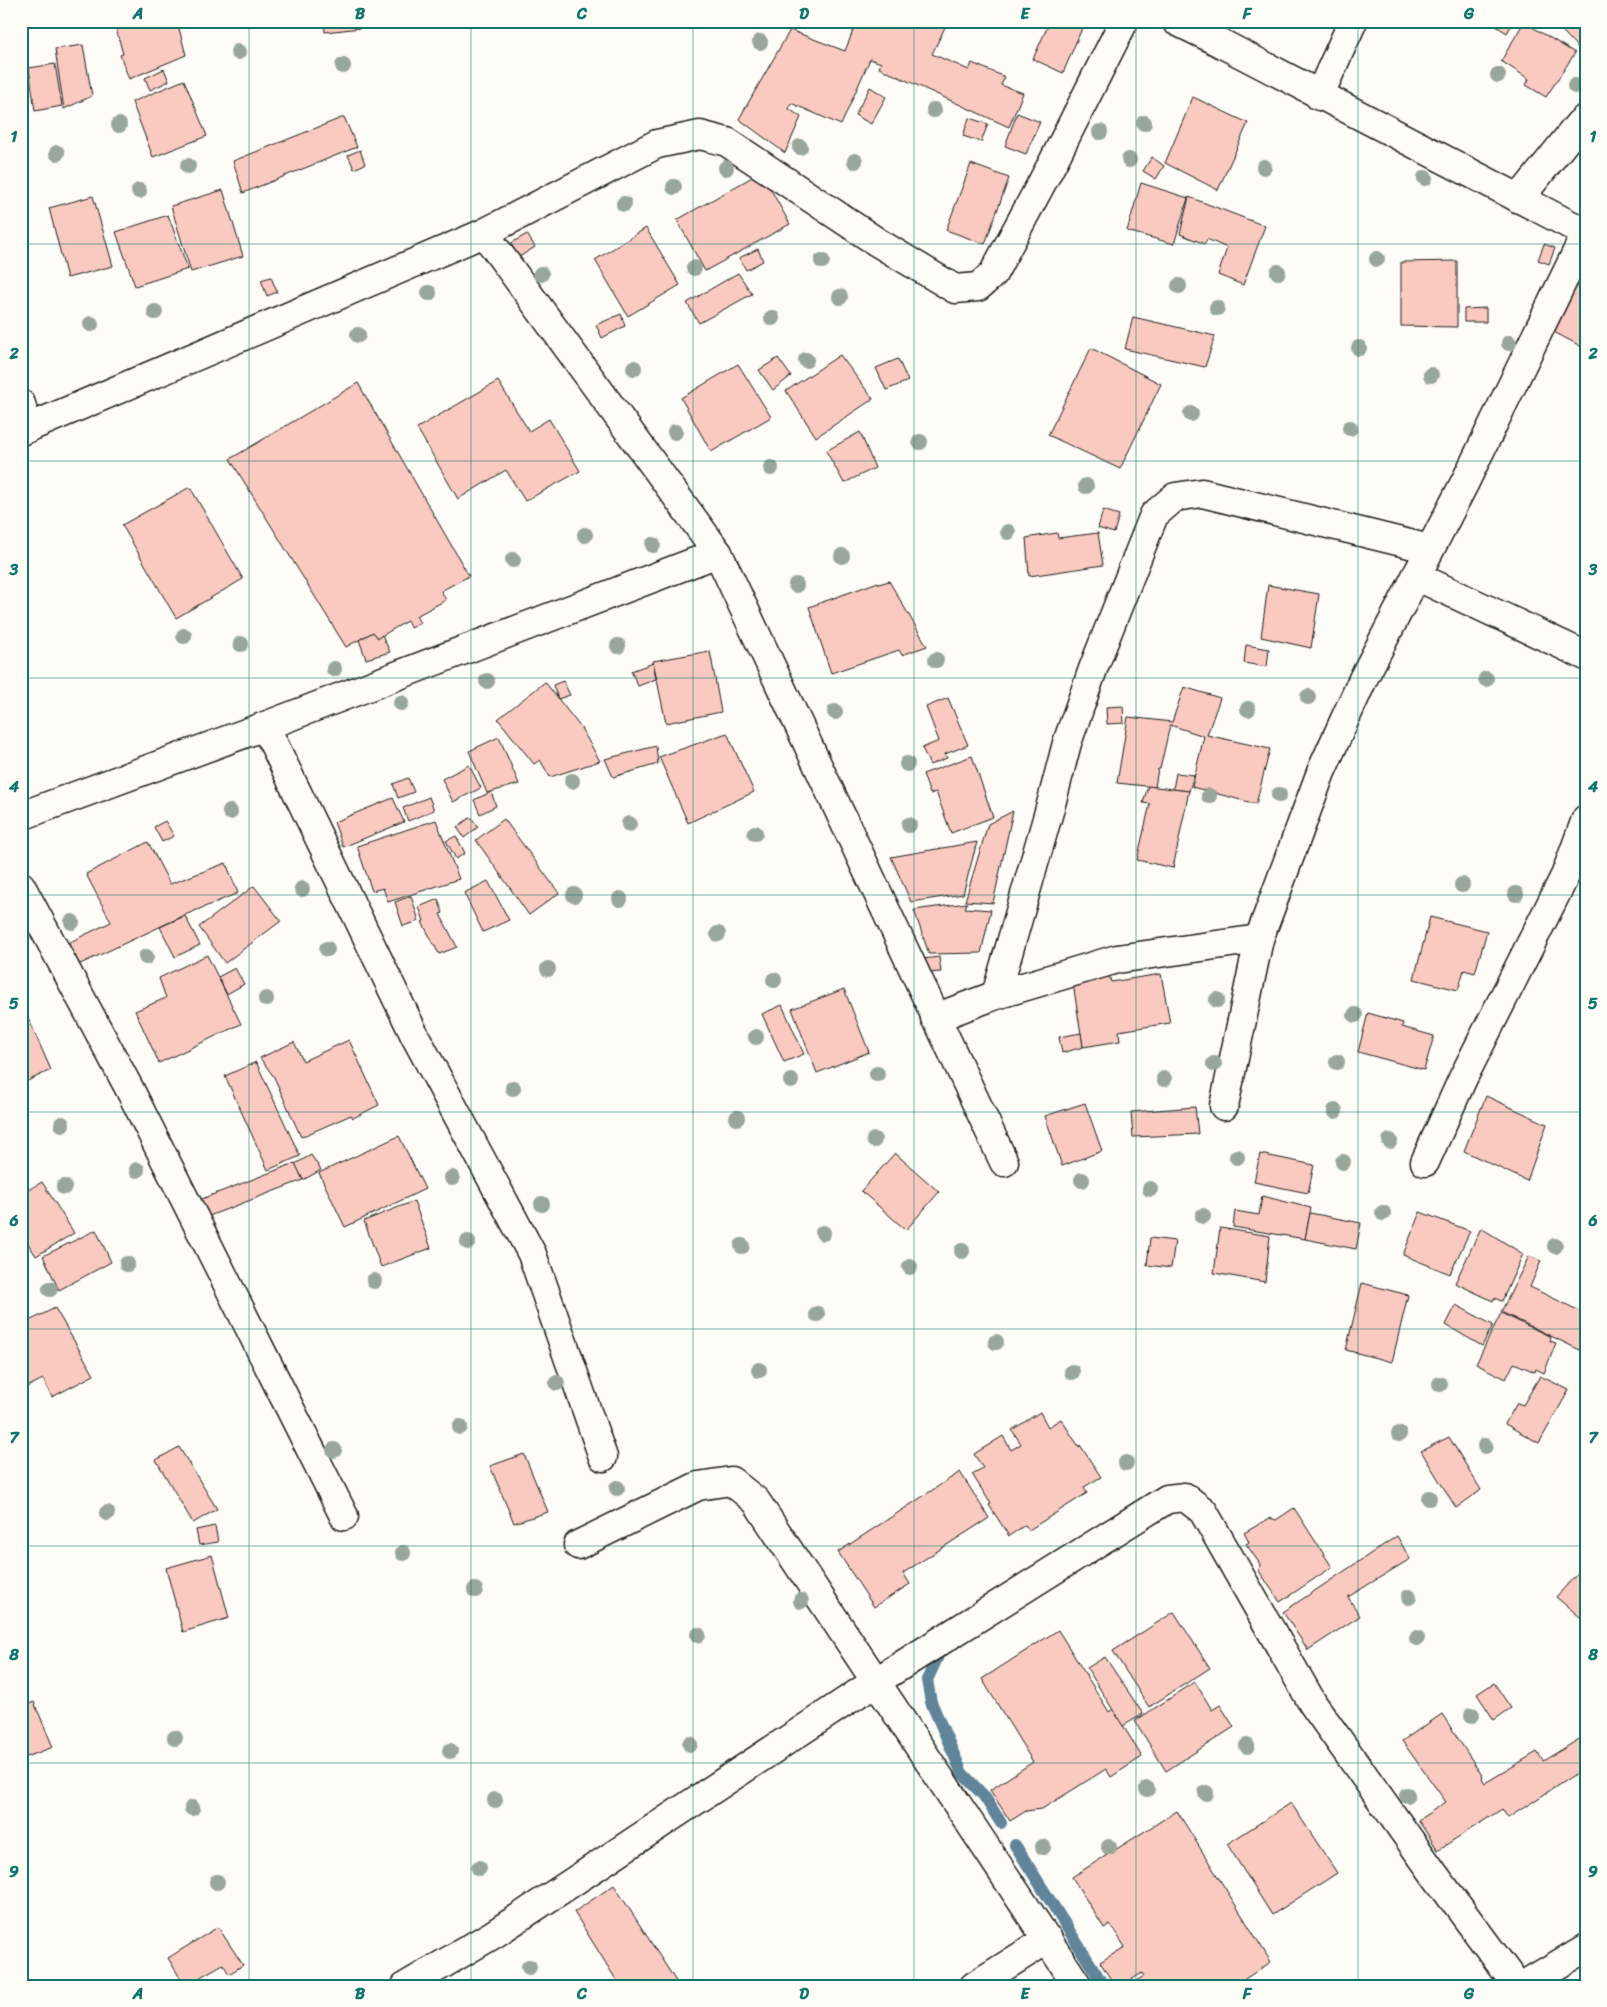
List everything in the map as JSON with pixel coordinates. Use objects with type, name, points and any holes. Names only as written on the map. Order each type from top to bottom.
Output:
[{"type":"street","points":[[23,421],[484,233],[657,144],[700,135],[727,142],[877,242],[955,289],[978,287],[992,274],[1054,160],[1124,21]]},
{"type":"street","points":[[1176,21],[1586,233],[1364,679],[1321,772],[1259,939],[1224,1106]]},
{"type":"street","points":[[1319,96],[1353,21]]},
{"type":"street","points":[[1519,199],[1579,124],[1586,118]]},
{"type":"street","points":[[484,233],[718,552],[1004,1162]]},
{"type":"street","points":[[996,995],[1048,817],[1067,743],[1093,669],[1154,515],[1175,497],[1202,493],[1430,549]]},
{"type":"street","points":[[21,816],[265,726],[718,552]]},
{"type":"street","points":[[1416,576],[1586,656]]},
{"type":"street","points":[[265,726],[415,1036],[532,1254],[602,1457]]},
{"type":"street","points":[[1425,1162],[1463,1078],[1565,876],[1586,819]]},
{"type":"street","points":[[21,886],[129,1088],[344,1516]]},
{"type":"street","points":[[935,1018],[996,995],[1118,959],[1259,939]]},
{"type":"street","points":[[578,1545],[698,1486],[731,1481],[756,1501],[1078,1986]]},
{"type":"street","points":[[406,1986],[494,1934],[875,1682],[1167,1499],[1185,1497],[1202,1511],[1313,1704],[1434,1874],[1517,1986]]},
{"type":"street","points":[[974,1986],[1048,1939]]},
{"type":"street","points":[[1522,1986],[1586,1948]]},
{"type":"building","points":[[114,21],[177,21],[186,55],[129,79],[120,55],[123,54]]},
{"type":"building","points":[[324,21],[360,21],[361,28],[325,32]]},
{"type":"building","points":[[857,21],[948,21],[932,54],[969,70],[972,63],[1005,77],[1001,85],[1023,93],[1009,127],[879,68],[881,63],[870,59],[841,125],[791,103],[789,109],[801,117],[785,153],[739,119],[790,30],[845,51]]},
{"type":"building","points":[[1050,21],[1085,21],[1063,73],[1033,59]]},
{"type":"building","points":[[1488,21],[1514,21],[1507,33]]},
{"type":"building","points":[[1553,21],[1586,21],[1586,47],[1581,51]]},
{"type":"building","points":[[1524,22],[1575,53],[1546,97],[1526,85],[1529,79],[1501,61]]},
{"type":"building","points":[[83,45],[92,96],[64,109],[55,49]]},
{"type":"building","points":[[55,64],[62,106],[35,111],[29,68]]},
{"type":"building","points":[[164,69],[169,81],[150,90],[145,78]]},
{"type":"building","points":[[184,80],[207,136],[153,157],[132,102]]},
{"type":"building","points":[[870,87],[886,97],[871,124],[855,115]]},
{"type":"building","points":[[1193,97],[1248,123],[1218,190],[1165,163]]},
{"type":"building","points":[[1017,113],[1040,122],[1026,154],[1005,146]]},
{"type":"building","points":[[344,117],[357,147],[243,193],[233,161]]},
{"type":"building","points":[[969,118],[988,124],[981,142],[963,136]]},
{"type":"building","points":[[360,150],[365,164],[354,169],[348,155]]},
{"type":"building","points":[[1152,157],[1164,166],[1156,179],[1143,171]]},
{"type":"building","points":[[971,164],[1009,178],[985,244],[946,230]]},
{"type":"building","points":[[761,172],[790,224],[705,271],[677,220]]},
{"type":"building","points":[[1141,183],[1188,198],[1174,244],[1127,231]]},
{"type":"building","points":[[223,190],[243,256],[191,272],[171,206]]},
{"type":"building","points":[[93,196],[113,266],[67,278],[49,208]]},
{"type":"building","points":[[1189,197],[1265,226],[1243,285],[1218,275],[1227,248],[1207,239],[1205,244],[1180,234]]},
{"type":"building","points":[[168,215],[188,269],[135,286],[116,232]]},
{"type":"building","points":[[646,228],[680,285],[628,316],[595,260]]},
{"type":"building","points":[[527,234],[535,247],[516,259],[508,245]]},
{"type":"building","points":[[1544,244],[1555,248],[1549,264],[1538,260]]},
{"type":"building","points":[[758,249],[763,261],[746,270],[739,258]]},
{"type":"building","points":[[1457,261],[1457,327],[1401,326],[1401,262]]},
{"type":"building","points":[[738,273],[752,294],[699,323],[687,303]]},
{"type":"building","points":[[271,277],[277,292],[267,296],[261,280]]},
{"type":"building","points":[[1576,285],[1586,290],[1586,349],[1552,331]]},
{"type":"building","points":[[1486,308],[1486,322],[1464,322],[1464,309]]},
{"type":"building","points":[[621,314],[625,326],[602,338],[596,325]]},
{"type":"building","points":[[1133,317],[1215,336],[1205,367],[1125,349]]},
{"type":"building","points":[[1091,348],[1161,384],[1120,469],[1048,435]]},
{"type":"building","points":[[840,355],[873,399],[816,437],[786,391]]},
{"type":"building","points":[[778,358],[791,376],[773,390],[759,370]]},
{"type":"building","points":[[898,359],[908,381],[886,390],[876,368]]},
{"type":"building","points":[[738,364],[771,417],[711,452],[681,398]]},
{"type":"building","points":[[498,381],[529,431],[549,419],[580,471],[525,501],[506,470],[458,499],[417,428]]},
{"type":"building","points":[[358,383],[469,576],[441,591],[446,600],[416,616],[420,623],[411,628],[407,621],[378,638],[373,632],[346,647],[230,459]]},
{"type":"building","points":[[860,432],[875,468],[844,483],[826,451]]},
{"type":"building","points":[[190,487],[243,579],[176,618],[122,525]]},
{"type":"building","points":[[1103,510],[1119,515],[1114,533],[1098,528]]},
{"type":"building","points":[[1057,533],[1058,538],[1098,533],[1103,565],[1029,576],[1026,538]]},
{"type":"building","points":[[889,581],[927,646],[902,655],[899,650],[831,673],[809,607],[878,582],[879,584]]},
{"type":"building","points":[[1268,585],[1319,594],[1311,648],[1261,637]]},
{"type":"building","points":[[373,632],[378,638],[382,635],[390,652],[366,659],[359,640]]},
{"type":"building","points":[[1246,645],[1269,649],[1267,667],[1244,663]]},
{"type":"building","points":[[710,651],[721,712],[666,723],[653,661]]},
{"type":"building","points":[[653,663],[656,679],[638,686],[631,671]]},
{"type":"building","points":[[563,681],[570,695],[558,699],[553,685]]},
{"type":"building","points":[[545,682],[581,728],[600,761],[550,777],[540,760],[534,764],[498,719]]},
{"type":"building","points":[[1184,687],[1220,698],[1207,735],[1270,749],[1256,804],[1192,787],[1204,736],[1170,725],[1155,787],[1117,783],[1128,717],[1172,722]]},
{"type":"building","points":[[948,698],[968,745],[945,754],[947,758],[930,765],[922,748],[939,741],[926,707]]},
{"type":"building","points":[[1123,706],[1124,723],[1107,724],[1106,707]]},
{"type":"building","points":[[727,733],[754,792],[688,823],[659,757]]},
{"type":"building","points":[[499,737],[519,784],[487,793],[469,751]]},
{"type":"building","points":[[656,746],[658,764],[613,777],[605,759]]},
{"type":"building","points":[[972,756],[993,817],[951,833],[936,792],[930,794],[923,774]]},
{"type":"building","points":[[469,765],[481,788],[453,802],[442,779]]},
{"type":"building","points":[[1176,773],[1194,775],[1189,791],[1173,789]]},
{"type":"building","points":[[408,778],[414,792],[398,798],[393,784]]},
{"type":"building","points":[[1148,786],[1189,791],[1173,868],[1137,860],[1150,804],[1143,803]]},
{"type":"building","points":[[491,792],[496,806],[480,814],[474,800]]},
{"type":"building","points":[[429,797],[434,810],[408,821],[403,808]]},
{"type":"building","points":[[393,798],[404,822],[343,847],[334,822]]},
{"type":"building","points":[[1013,811],[993,903],[965,901],[988,824]]},
{"type":"building","points":[[471,817],[478,827],[464,838],[457,827]]},
{"type":"building","points":[[504,819],[559,893],[529,915],[476,840]]},
{"type":"building","points":[[436,820],[459,879],[388,902],[383,888],[372,891],[357,846]]},
{"type":"building","points":[[165,821],[174,836],[162,842],[154,827]]},
{"type":"building","points":[[456,836],[465,853],[456,859],[446,841]]},
{"type":"building","points":[[148,842],[170,884],[226,863],[238,893],[185,915],[76,966],[66,944],[111,922],[86,874]]},
{"type":"building","points":[[977,842],[963,894],[911,902],[891,857]]},
{"type":"building","points":[[488,881],[509,920],[483,932],[464,893]]},
{"type":"building","points":[[254,886],[281,921],[225,963],[199,927]]},
{"type":"building","points":[[411,896],[419,921],[403,926],[395,902]]},
{"type":"building","points":[[438,899],[443,913],[440,914],[457,947],[439,954],[422,922],[424,921],[419,907]]},
{"type":"building","points":[[967,903],[965,908],[991,910],[981,953],[929,954],[914,910]]},
{"type":"building","points":[[185,916],[200,945],[175,957],[160,927]]},
{"type":"building","points":[[1430,917],[1487,931],[1475,973],[1464,970],[1458,990],[1414,979]]},
{"type":"building","points":[[207,955],[241,1024],[159,1063],[135,1011],[166,998],[159,978]]},
{"type":"building","points":[[939,957],[941,972],[924,973],[923,959]]},
{"type":"building","points":[[235,968],[244,984],[227,994],[218,977]]},
{"type":"building","points":[[1161,974],[1170,1023],[1119,1031],[1120,1041],[1083,1047],[1073,983],[1109,975],[1111,982]]},
{"type":"building","points":[[844,989],[869,1052],[817,1073],[792,1009]]},
{"type":"building","points":[[782,1005],[804,1054],[784,1062],[762,1014]]},
{"type":"building","points":[[26,1013],[51,1070],[21,1084],[21,1015]]},
{"type":"building","points":[[1368,1013],[1403,1023],[1402,1027],[1434,1036],[1424,1070],[1358,1052]]},
{"type":"building","points":[[1081,1033],[1083,1047],[1062,1053],[1059,1037]]},
{"type":"building","points":[[349,1040],[379,1105],[353,1118],[351,1115],[301,1137],[274,1077],[260,1058],[294,1042],[303,1061]]},
{"type":"building","points":[[256,1062],[300,1156],[268,1170],[225,1076]]},
{"type":"building","points":[[1486,1096],[1547,1124],[1527,1181],[1464,1151]]},
{"type":"building","points":[[1085,1103],[1102,1151],[1062,1166],[1045,1116]]},
{"type":"building","points":[[1195,1107],[1198,1134],[1133,1137],[1131,1112]]},
{"type":"building","points":[[399,1136],[425,1189],[345,1227],[319,1173]]},
{"type":"building","points":[[895,1153],[939,1192],[906,1230],[861,1191]]},
{"type":"building","points":[[1260,1154],[1314,1165],[1308,1193],[1254,1182]]},
{"type":"building","points":[[311,1155],[321,1170],[303,1180],[295,1164]]},
{"type":"building","points":[[295,1163],[303,1180],[209,1216],[199,1200]]},
{"type":"building","points":[[42,1182],[74,1233],[36,1256],[21,1232],[21,1194]]},
{"type":"building","points":[[1262,1196],[1311,1208],[1305,1239],[1233,1227],[1235,1211],[1259,1215]]},
{"type":"building","points":[[414,1201],[431,1248],[381,1267],[364,1221]]},
{"type":"building","points":[[1420,1212],[1470,1231],[1450,1274],[1403,1255]]},
{"type":"building","points":[[1310,1213],[1361,1223],[1356,1249],[1305,1239]]},
{"type":"building","points":[[1220,1228],[1270,1236],[1265,1282],[1214,1273]]},
{"type":"building","points":[[1481,1228],[1523,1254],[1502,1301],[1494,1298],[1493,1301],[1455,1283]]},
{"type":"building","points":[[96,1230],[111,1262],[59,1290],[43,1256]]},
{"type":"building","points":[[1150,1238],[1175,1241],[1171,1268],[1147,1265]]},
{"type":"building","points":[[1529,1256],[1541,1261],[1530,1287],[1586,1314],[1586,1344],[1582,1351],[1501,1312]]},
{"type":"building","points":[[1362,1283],[1408,1295],[1392,1362],[1346,1350]]},
{"type":"building","points":[[1456,1305],[1493,1325],[1482,1346],[1446,1325]]},
{"type":"building","points":[[55,1308],[94,1375],[52,1397],[43,1379],[21,1390],[21,1325]]},
{"type":"building","points":[[1501,1313],[1551,1337],[1550,1341],[1556,1343],[1544,1373],[1536,1369],[1535,1372],[1514,1363],[1506,1379],[1476,1364]]},
{"type":"building","points":[[1540,1376],[1569,1390],[1539,1443],[1505,1424],[1517,1403],[1523,1405]]},
{"type":"building","points":[[1040,1412],[1048,1427],[1061,1419],[1101,1477],[1084,1487],[1087,1493],[1029,1530],[1025,1525],[1009,1536],[972,1474],[983,1468],[974,1454],[1003,1436],[1011,1450],[1021,1444],[1012,1430]]},
{"type":"building","points":[[1449,1437],[1481,1490],[1456,1508],[1421,1451]]},
{"type":"building","points":[[179,1447],[217,1509],[193,1523],[156,1460]]},
{"type":"building","points":[[524,1454],[548,1512],[514,1523],[490,1466]]},
{"type":"building","points":[[960,1472],[989,1518],[903,1573],[910,1584],[874,1607],[838,1552]]},
{"type":"building","points":[[1294,1508],[1332,1567],[1280,1602],[1259,1571],[1260,1564],[1246,1544],[1249,1542],[1244,1533],[1270,1518],[1276,1520]]},
{"type":"building","points":[[215,1526],[218,1542],[199,1545],[196,1530]]},
{"type":"building","points":[[1397,1536],[1410,1559],[1348,1597],[1360,1616],[1308,1650],[1283,1612]]},
{"type":"building","points":[[212,1555],[229,1618],[183,1632],[166,1568]]},
{"type":"building","points":[[1586,1564],[1586,1622],[1556,1597]]},
{"type":"building","points":[[1174,1612],[1210,1668],[1149,1707],[1113,1651]]},
{"type":"building","points":[[1058,1630],[1109,1712],[1113,1709],[1142,1757],[1111,1777],[1106,1769],[1042,1809],[1026,1811],[1010,1821],[990,1790],[1033,1762],[982,1679]]},
{"type":"building","points":[[1105,1657],[1143,1714],[1123,1726],[1087,1668]]},
{"type":"building","points":[[1195,1682],[1212,1710],[1220,1705],[1234,1727],[1166,1771],[1135,1721]]},
{"type":"building","points":[[1494,1683],[1511,1708],[1494,1720],[1477,1694]]},
{"type":"building","points":[[34,1702],[53,1747],[21,1759],[21,1707]]},
{"type":"building","points":[[1442,1714],[1485,1783],[1537,1752],[1543,1761],[1586,1735],[1586,1767],[1508,1818],[1502,1809],[1438,1850],[1418,1820],[1446,1802],[1402,1741]]},
{"type":"building","points":[[1291,1803],[1337,1873],[1272,1915],[1227,1844]]},
{"type":"building","points":[[1177,1811],[1271,1962],[1234,1986],[1128,1986],[1144,1976],[1142,1973],[1122,1986],[1115,1986],[1100,1962],[1125,1947],[1110,1924],[1104,1928],[1072,1877]]},
{"type":"building","points":[[614,1885],[679,1986],[620,1986],[574,1912]]},
{"type":"building","points":[[218,1927],[243,1965],[229,1974],[223,1964],[185,1986],[168,1958]]},
{"type":"waterway","points":[[939,1654],[927,1680],[931,1702],[962,1773],[984,1796],[1001,1823]]},
{"type":"waterway","points":[[1015,1845],[1104,1986]]}]
